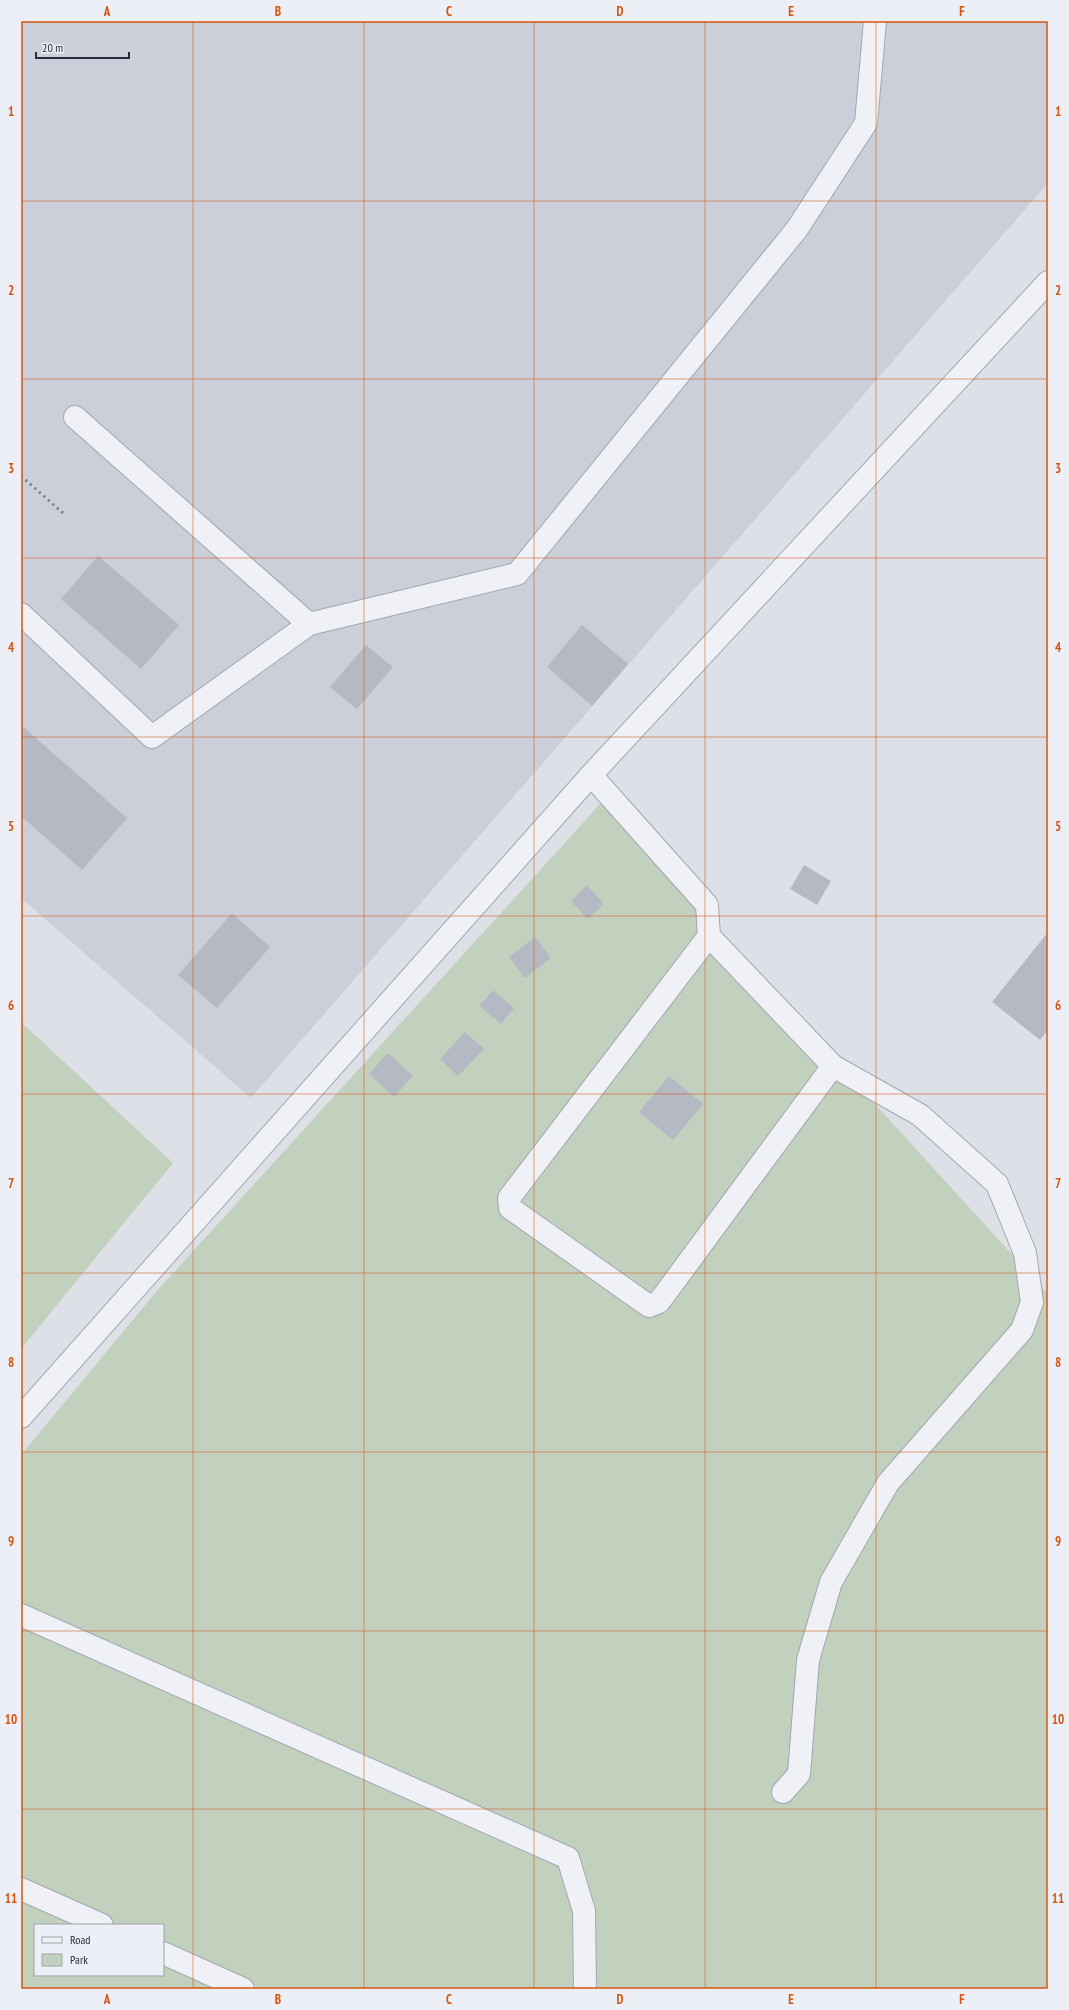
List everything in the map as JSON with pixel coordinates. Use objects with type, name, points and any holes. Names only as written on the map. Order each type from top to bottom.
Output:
[{"type":"street","points":[[21,614],[152,737],[309,624],[517,574],[797,229],[866,124],[875,21]]},
{"type":"street","points":[[21,1416],[591,775],[1048,282]]},
{"type":"street","points":[[75,417],[309,624]]},
{"type":"street","points":[[591,775],[707,905],[709,936],[833,1066],[920,1115],[997,1184],[1026,1253],[1032,1302],[1022,1330],[888,1483],[831,1582],[808,1660],[798,1774],[783,1792]]},
{"type":"street","points":[[709,936],[509,1198],[510,1208],[648,1306],[659,1302],[833,1066]]},
{"type":"street","points":[[21,1615],[568,1858],[584,1911],[585,1989]]},
{"type":"street","points":[[21,1889],[100,1924]]},
{"type":"street","points":[[164,1953],[243,1989]]},
{"type":"shaded area","points":[[21,21],[1048,21],[1048,183],[251,1098],[21,898]]},
{"type":"green space","points":[[601,803],[1048,1294],[1048,1989],[21,1989],[21,1455],[155,1293]]},
{"type":"green space","points":[[21,1022],[173,1163],[21,1349]]},
{"type":"building","points":[[98,556],[179,625],[141,669],[61,599]]},
{"type":"building","points":[[582,625],[628,664],[592,706],[547,667]]},
{"type":"building","points":[[366,645],[393,667],[357,709],[330,687]]},
{"type":"building","points":[[21,725],[127,818],[82,870],[21,816]]},
{"type":"building","points":[[804,865],[831,881],[817,905],[790,889]]},
{"type":"building","points":[[587,885],[604,904],[588,919],[571,901]]},
{"type":"building","points":[[232,913],[270,947],[217,1008],[178,975]]},
{"type":"building","points":[[1048,932],[1048,1030],[1040,1040],[992,1002]]},
{"type":"building","points":[[535,937],[551,958],[525,978],[509,957]]},
{"type":"building","points":[[493,990],[514,1008],[501,1024],[479,1006]]},
{"type":"building","points":[[465,1032],[484,1049],[458,1076],[440,1059]]},
{"type":"building","points":[[388,1053],[413,1076],[394,1097],[369,1074]]},
{"type":"building","points":[[669,1076],[703,1104],[673,1140],[639,1112]]},
{"type":"railway","points":[[21,476],[63,513]]}]
